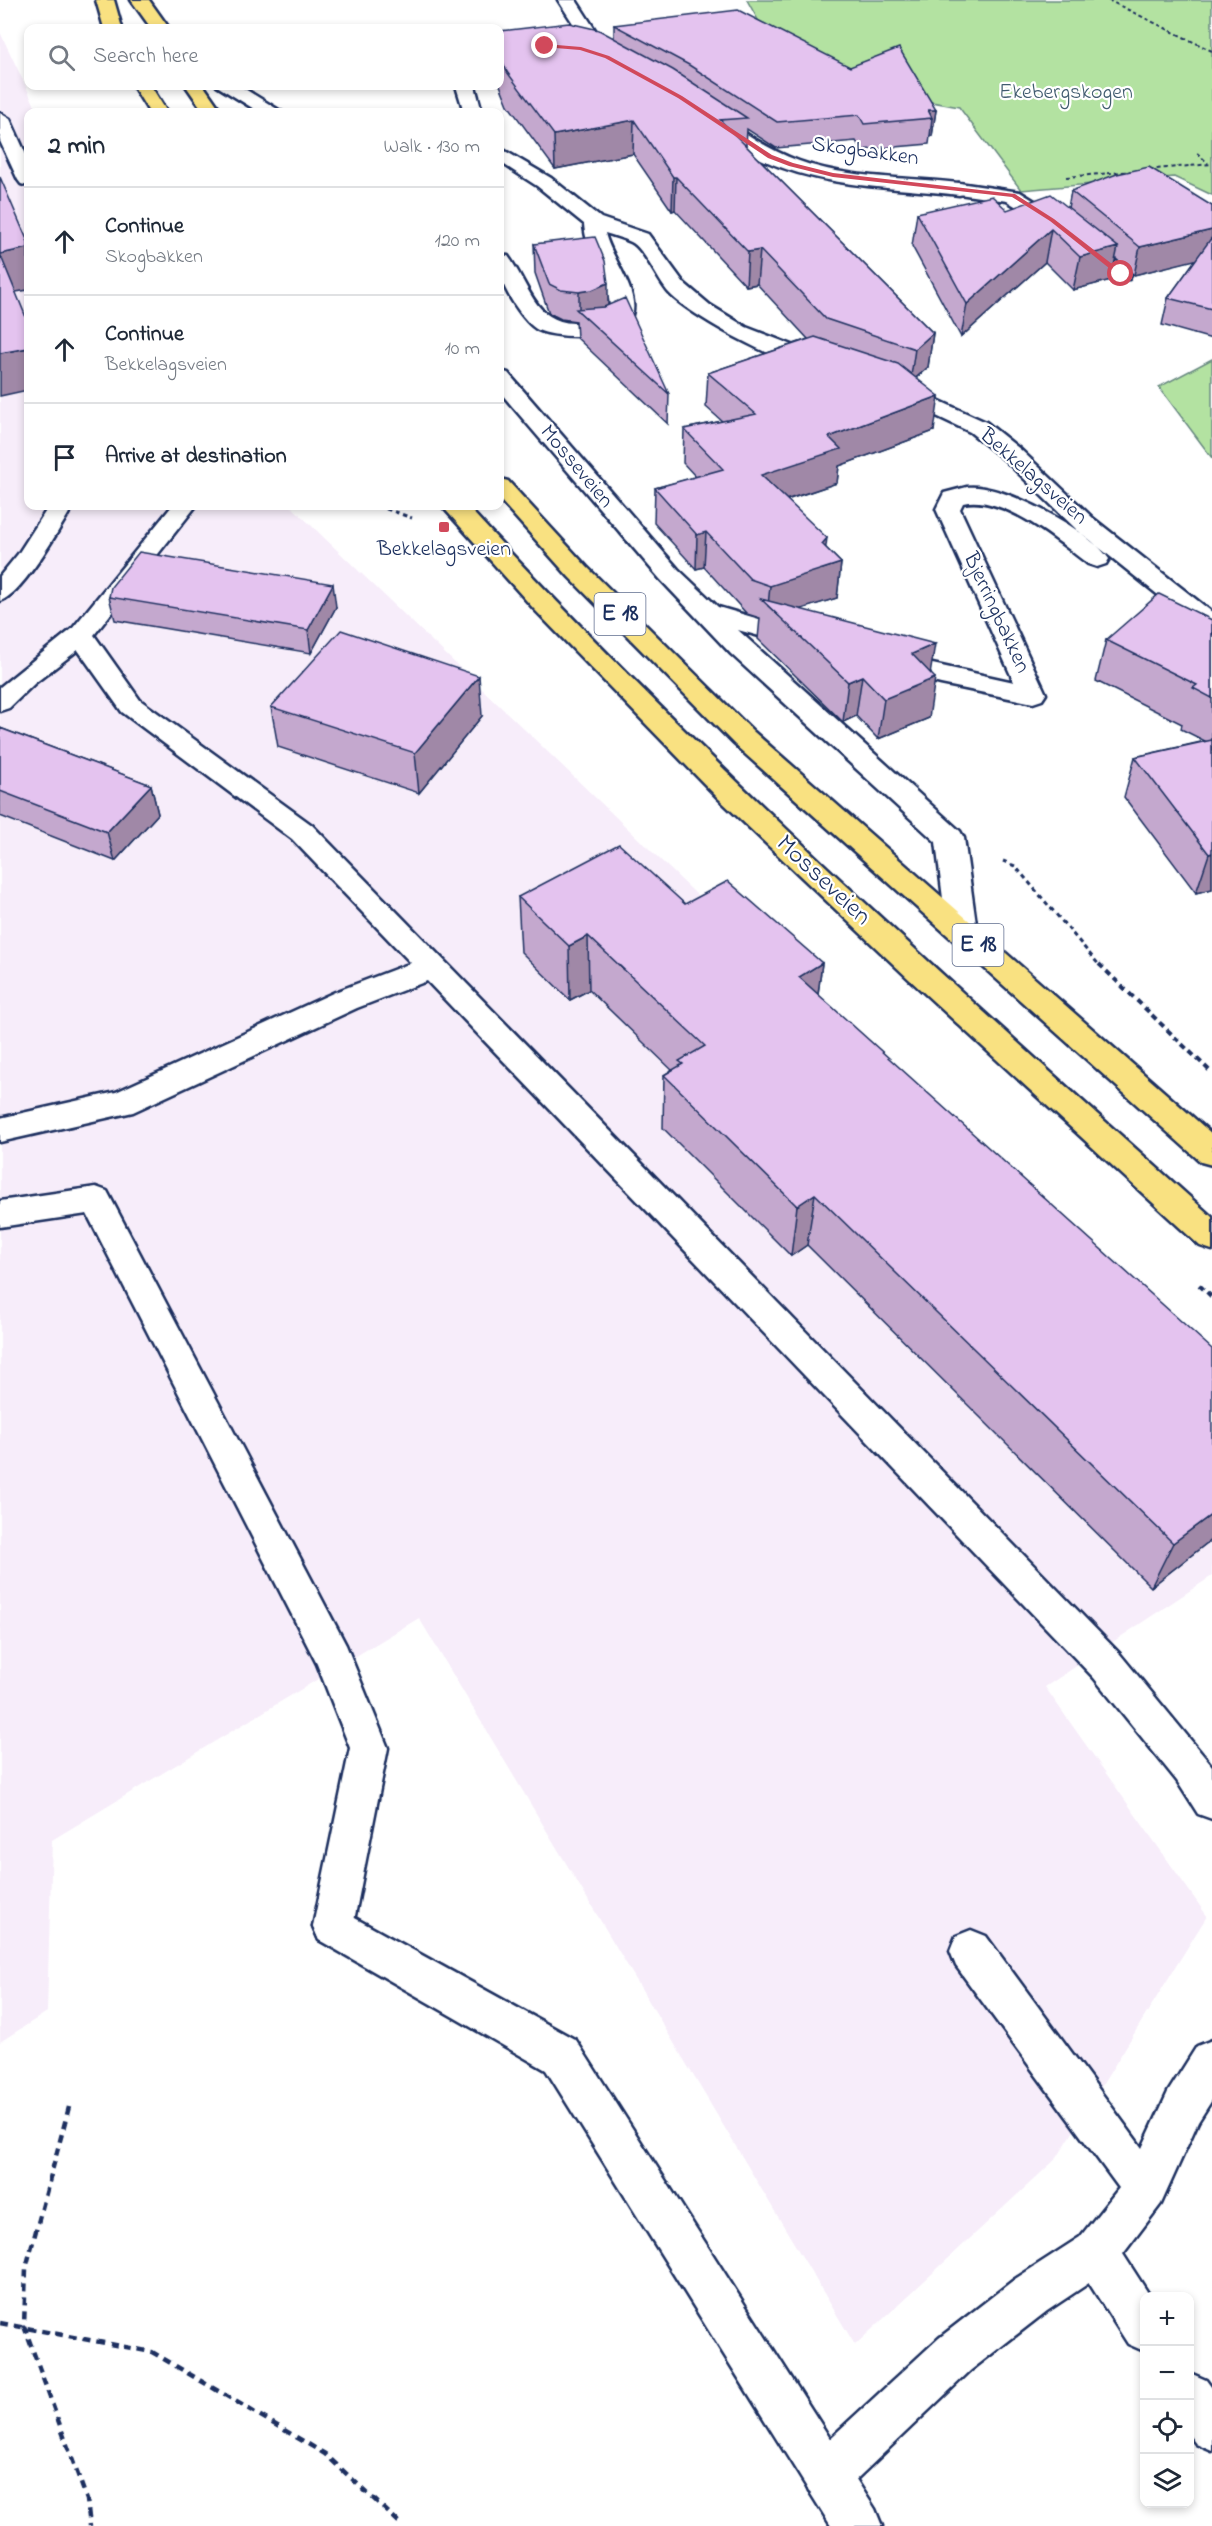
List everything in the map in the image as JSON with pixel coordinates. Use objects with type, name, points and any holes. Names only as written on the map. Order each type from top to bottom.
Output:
[{"type":"highway","points":[[105,0],[112,24]]},
{"type":"highway","points":[[140,0],[156,24]]},
{"type":"highway","points":[[144,90],[156,108]]},
{"type":"highway","points":[[198,90],[210,108]]},
{"type":"highway","name":"Mosseveien","points":[[504,490],[578,572],[744,738],[1212,1153]]},
{"type":"highway","name":"Mosseveien","points":[[458,510],[538,599],[694,759],[789,850],[1212,1237]]},
{"type":"street","points":[[567,0],[584,24],[592,41],[584,50],[616,61]]},
{"type":"street","points":[[234,90],[265,108]]},
{"type":"street","points":[[467,90],[472,108]]},
{"type":"street","name":"Skogbakken","points":[[690,104],[746,142],[791,165],[833,175],[1013,195],[1052,220],[1121,274]]},
{"type":"street","points":[[0,119],[24,171]]},
{"type":"street","points":[[504,157],[544,182],[594,222],[641,238],[676,288],[702,310],[738,332],[845,372]]},
{"type":"street","points":[[504,268],[531,316],[542,324],[567,330],[605,327],[621,315],[622,300],[619,287],[594,238],[594,222]]},
{"type":"street","name":"Bekkelagsveien","points":[[877,382],[898,389],[978,428],[1013,455],[1085,524],[1212,625]]},
{"type":"street","name":"Mosseveien","points":[[504,383],[661,565],[740,648],[950,838]]},
{"type":"street","name":"Bjerringbakken","points":[[870,657],[940,676],[1033,694],[948,509],[953,498],[969,494],[989,495],[1049,525],[1138,590],[1175,611],[1212,625]]},
{"type":"street","points":[[0,593],[27,558],[58,510]]},
{"type":"street","points":[[0,702],[26,677],[81,635],[181,510]]},
{"type":"street","points":[[709,613],[788,638],[826,645]]},
{"type":"street","points":[[81,635],[131,706],[302,832],[1107,1666],[1191,1768],[1212,1800]]},
{"type":"street","points":[[950,838],[962,931]]},
{"type":"street","points":[[0,1130],[122,1103],[346,1000],[432,966]]},
{"type":"street","points":[[0,1214],[96,1200],[333,1657],[369,1748],[333,1926],[561,2055],[858,2526]]},
{"type":"street","points":[[971,1951],[1146,2189]]},
{"type":"street","points":[[826,2475],[955,2355],[1031,2295],[1096,2253],[1146,2189],[1183,2107],[1212,2061]]},
{"type":"street","points":[[1096,2253],[1140,2322]]},
{"type":"street","points":[[1193,2400],[1212,2428]]},
{"type":"path","points":[[1108,0],[1212,51]]},
{"type":"path","points":[[1197,153],[1210,164]]},
{"type":"path","points":[[1064,177],[1210,164]]},
{"type":"path","points":[[389,510],[414,519]]},
{"type":"path","points":[[950,838],[1015,866],[1091,957],[1212,1073]]},
{"type":"path","points":[[69,2107],[26,2268],[24,2326],[87,2500],[90,2526]]},
{"type":"path","points":[[0,2323],[152,2352],[325,2454],[403,2526]]},
{"type":"shaded area","points":[[0,32],[24,83],[24,90],[28,90],[36,108],[24,108],[24,510],[295,510],[1212,1388],[1212,1576],[1045,1687],[1207,1916],[1057,2158],[855,2345],[419,1618],[52,1840],[47,2012],[0,2042]]},
{"type":"green space","name":"Ekebergskogen","points":[[747,0],[1212,0],[1212,195],[1174,177],[1021,190],[959,107],[789,76]]},
{"type":"green space","points":[[1212,359],[1212,458],[1159,387]]},
{"type":"building","points":[[738,10],[850,67],[899,48],[936,110],[928,110],[932,118],[864,124],[859,115],[777,122],[689,65],[614,25]]},
{"type":"building","points":[[569,23],[599,30],[673,70],[747,118],[720,120],[933,333],[915,349],[826,319],[760,250],[748,252],[676,177],[673,177],[634,120],[554,135],[507,72],[504,65],[504,31]]},
{"type":"building","points":[[1149,167],[1212,206],[1212,230],[1140,247],[1071,191],[1117,174]]},
{"type":"building","points":[[0,177],[24,233],[24,249],[0,254]]},
{"type":"building","points":[[1051,194],[1118,247],[1080,257],[1051,229],[967,304],[917,213],[992,196],[1007,210]]},
{"type":"building","points":[[595,237],[605,261],[608,283],[592,290],[579,292],[561,290],[549,284],[534,244]]},
{"type":"building","points":[[1212,237],[1212,309],[1168,298]]},
{"type":"building","points":[[0,254],[24,312],[24,349],[0,353]]},
{"type":"building","points":[[625,298],[669,394],[576,309],[604,307]]},
{"type":"building","points":[[815,337],[898,364],[939,396],[829,437],[841,449],[761,475],[827,538],[822,544],[841,563],[770,586],[750,579],[706,532],[697,535],[655,488],[723,469],[684,429],[756,414],[708,373]]},
{"type":"building","points":[[139,552],[333,584],[308,630],[109,597],[111,587]]},
{"type":"building","points":[[1159,594],[1212,620],[1212,698],[1193,688],[1197,685],[1106,640]]},
{"type":"building","points":[[761,599],[935,644],[912,654],[935,678],[884,699],[862,676],[848,682]]},
{"type":"building","points":[[341,630],[479,676],[415,753],[271,707]]},
{"type":"building","points":[[0,728],[151,785],[107,832],[0,791]]},
{"type":"building","points":[[1212,740],[1212,853],[1209,854],[1135,757]]},
{"type":"building","points":[[619,844],[685,904],[728,881],[822,963],[799,977],[1212,1349],[1212,1514],[1173,1543],[815,1194],[797,1206],[664,1075],[683,1064],[679,1061],[705,1046],[588,936],[569,946],[518,897]]},
{"type":"place","name":"Bekkelagsveien","points":[[444,527]]},
{"type":"route","points":[[545,46],[581,49],[607,57],[634,70],[680,97],[746,142],[791,165],[833,175],[1013,195],[1052,220],[1121,274]]}]
